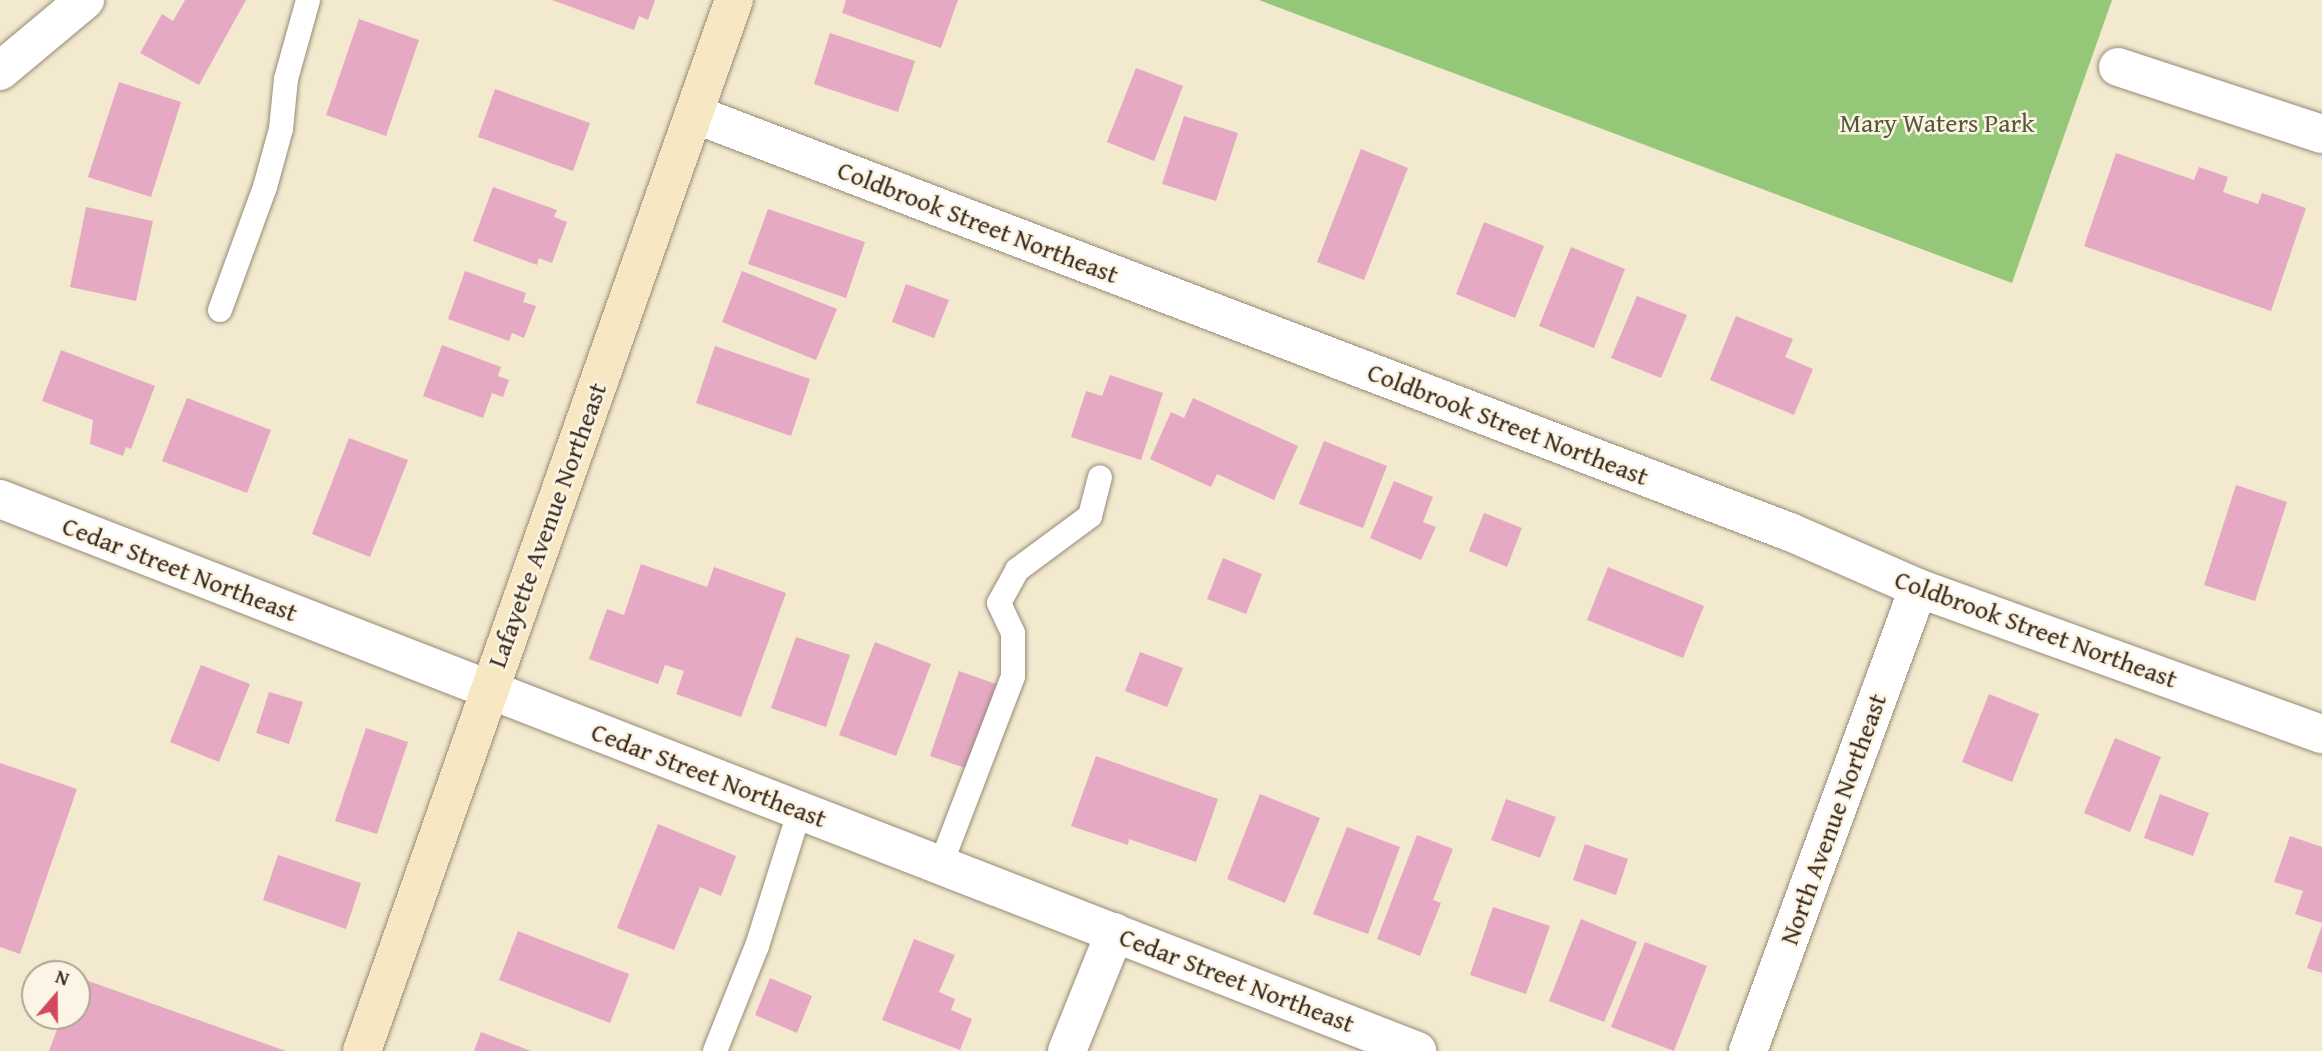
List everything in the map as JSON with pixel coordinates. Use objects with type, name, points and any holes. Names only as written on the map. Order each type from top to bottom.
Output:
[{"type":"street","points":[[0,71],[85,0]]},
{"type":"street","name":"Lafayette Avenue Northeast","points":[[362,1051],[734,0]]},
{"type":"street","points":[[2118,67],[2322,134]]},
{"type":"street","name":"Coldbrook Street Northeast","points":[[694,114],[1777,527],[1918,587],[2322,734]]},
{"type":"street","name":"Cedar Street Northeast","points":[[0,499],[1416,1051]]},
{"type":"street","name":"North Avenue Northeast","points":[[1748,1051],[1918,587]]},
{"type":"street","points":[[1067,1051],[1115,932]]},
{"type":"lane","points":[[220,310],[265,187],[281,130],[286,79],[308,0]]},
{"type":"lane","points":[[941,864],[1013,676],[1013,633],[999,603],[1017,570],[1090,516],[1100,477]]},
{"type":"lane","points":[[715,1051],[757,946],[800,810]]},
{"type":"green space","name":"Mary Waters Park","points":[[1259,0],[2112,0],[2012,283]]},
{"type":"building","points":[[185,0],[246,0],[199,85],[140,53],[162,14],[173,21]]},
{"type":"building","points":[[552,0],[655,0],[648,20],[639,16],[634,30]]},
{"type":"building","points":[[846,0],[958,0],[941,48],[842,13]]},
{"type":"building","points":[[359,19],[419,40],[386,136],[326,115]]},
{"type":"building","points":[[830,33],[915,61],[898,112],[814,84]]},
{"type":"building","points":[[1136,68],[1183,86],[1154,161],[1107,142]]},
{"type":"building","points":[[119,82],[181,102],[151,197],[88,177]]},
{"type":"building","points":[[495,89],[590,123],[573,171],[478,137]]},
{"type":"building","points":[[1184,116],[1238,133],[1216,201],[1162,184]]},
{"type":"building","points":[[1361,149],[1408,168],[1364,280],[1317,262]]},
{"type":"building","points":[[2116,153],[2194,180],[2199,167],[2228,177],[2223,192],[2258,204],[2262,193],[2306,208],[2271,311],[2084,246]]},
{"type":"building","points":[[493,187],[557,210],[554,217],[567,222],[552,263],[539,258],[537,265],[473,241]]},
{"type":"building","points":[[86,207],[153,221],[136,301],[70,287]]},
{"type":"building","points":[[768,209],[865,242],[846,298],[748,264]]},
{"type":"building","points":[[1484,222],[1544,246],[1515,318],[1456,294]]},
{"type":"building","points":[[1571,247],[1625,269],[1594,348],[1539,326]]},
{"type":"building","points":[[465,271],[526,293],[523,302],[536,306],[524,338],[512,333],[509,341],[448,319]]},
{"type":"building","points":[[742,271],[837,309],[816,360],[722,322]]},
{"type":"building","points":[[906,284],[949,300],[934,338],[892,322]]},
{"type":"building","points":[[1637,296],[1687,315],[1661,378],[1611,358]]},
{"type":"building","points":[[1736,316],[1793,339],[1785,357],[1813,369],[1794,415],[1710,380]]},
{"type":"building","points":[[442,345],[501,367],[498,376],[509,380],[503,397],[492,393],[483,418],[423,396]]},
{"type":"building","points":[[715,346],[810,379],[791,436],[696,403]]},
{"type":"building","points":[[61,350],[155,386],[131,449],[126,447],[123,456],[90,444],[93,420],[42,401]]},
{"type":"building","points":[[1110,375],[1163,393],[1141,460],[1071,437],[1086,391],[1102,396]]},
{"type":"building","points":[[187,398],[271,430],[247,493],[162,461]]},
{"type":"building","points":[[1193,398],[1298,446],[1274,500],[1217,474],[1211,487],[1150,459],[1171,412],[1184,418]]},
{"type":"building","points":[[349,438],[408,460],[370,557],[312,534]]},
{"type":"building","points":[[1324,441],[1387,466],[1363,528],[1299,504]]},
{"type":"building","points":[[1394,481],[1433,497],[1423,522],[1436,527],[1421,560],[1370,538]]},
{"type":"building","points":[[2236,485],[2287,502],[2255,601],[2204,585]]},
{"type":"building","points":[[1484,513],[1522,528],[1507,567],[1469,551]]},
{"type":"building","points":[[1223,558],[1262,574],[1246,614],[1207,599]]},
{"type":"building","points":[[641,564],[707,587],[714,567],[786,593],[741,717],[676,694],[684,671],[665,665],[658,684],[589,659],[607,609],[624,615]]},
{"type":"building","points":[[1608,567],[1704,606],[1683,658],[1587,620]]},
{"type":"building","points":[[796,637],[850,655],[826,727],[771,708]]},
{"type":"building","points":[[875,642],[931,664],[896,756],[839,735]]},
{"type":"building","points":[[1140,652],[1183,668],[1167,707],[1125,691]]},
{"type":"building","points":[[201,665],[250,684],[219,762],[170,742]]},
{"type":"building","points":[[959,671],[999,685],[986,775],[930,756]]},
{"type":"building","points":[[269,692],[303,702],[289,744],[256,733]]},
{"type":"building","points":[[1989,694],[2039,714],[2012,782],[1962,762]]},
{"type":"building","points":[[366,728],[408,742],[377,834],[335,821]]},
{"type":"building","points":[[2115,738],[2161,757],[2130,832],[2084,813]]},
{"type":"building","points":[[1096,756],[1218,799],[1196,862],[1129,839],[1128,845],[1071,826]]},
{"type":"building","points":[[0,763],[77,789],[20,954],[0,947]]},
{"type":"building","points":[[1260,794],[1320,818],[1285,903],[1227,879]]},
{"type":"building","points":[[2160,794],[2209,813],[2193,856],[2144,838]]},
{"type":"building","points":[[1506,799],[1556,817],[1540,858],[1491,840]]},
{"type":"building","points":[[658,824],[736,856],[721,896],[700,887],[674,950],[617,928]]},
{"type":"building","points":[[1347,827],[1400,847],[1368,934],[1313,914]]},
{"type":"building","points":[[1417,835],[1453,849],[1433,900],[1441,903],[1420,956],[1377,939]]},
{"type":"building","points":[[2290,836],[2322,847],[2322,923],[2295,914],[2303,891],[2274,882]]},
{"type":"building","points":[[1585,844],[1628,859],[1616,895],[1573,880]]},
{"type":"building","points":[[278,855],[361,883],[346,929],[263,900]]},
{"type":"building","points":[[1493,907],[1550,926],[1526,994],[1470,975]]},
{"type":"building","points":[[1581,919],[1637,942],[1604,1022],[1549,1001]]},
{"type":"building","points":[[2322,925],[2322,973],[2307,968]]},
{"type":"building","points":[[518,931],[629,974],[610,1023],[499,980]]},
{"type":"building","points":[[914,939],[955,955],[939,992],[955,999],[951,1010],[972,1019],[960,1050],[882,1020]]},
{"type":"building","points":[[1645,942],[1707,966],[1674,1051],[1611,1027]]},
{"type":"building","points":[[770,978],[812,996],[797,1033],[755,1015]]},
{"type":"building","points":[[91,982],[286,1051],[49,1051],[57,1030],[91,1030]]},
{"type":"building","points":[[481,1032],[531,1051],[474,1051]]}]
